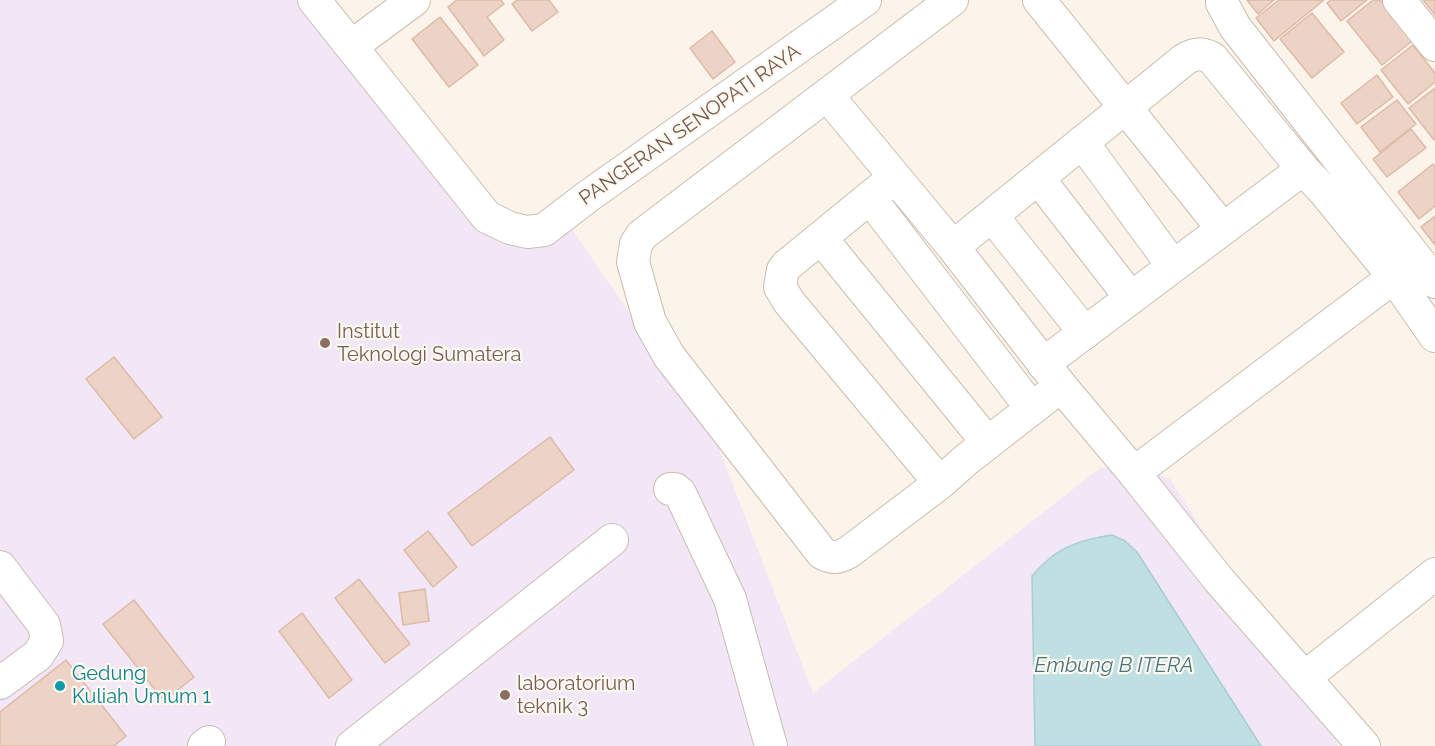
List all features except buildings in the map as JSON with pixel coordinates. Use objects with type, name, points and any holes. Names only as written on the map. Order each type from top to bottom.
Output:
[{"type":"street","name":"PANGERAN SENOPATI RAYA","points":[[314,0],[487,217],[510,228],[526,232],[544,230],[866,0]]},
{"type":"street","points":[[334,0],[499,208],[510,228]]},
{"type":"street","points":[[364,37],[414,0]]},
{"type":"street","points":[[952,0],[642,235],[636,244],[633,262],[650,322],[669,356],[822,553],[832,558],[839,558],[849,552],[1032,409],[1052,375],[1085,333],[1303,169]]},
{"type":"street","points":[[1039,0],[1223,228]]},
{"type":"street","points":[[1222,0],[1235,27],[1435,282]]},
{"type":"street","points":[[1399,0],[1435,45]]},
{"type":"street","points":[[953,247],[1185,59],[1195,54],[1203,54],[1212,58],[1323,190],[1394,277],[1435,336]]},
{"type":"street","points":[[828,95],[953,247],[1052,375],[1219,580],[1364,746]]},
{"type":"street","points":[[1082,142],[1173,266]]},
{"type":"street","points":[[895,177],[786,266],[780,287],[789,302],[940,483]]},
{"type":"street","points":[[1038,178],[1131,298]]},
{"type":"street","points":[[870,198],[1032,409]]},
{"type":"street","points":[[992,216],[1085,333]]},
{"type":"street","points":[[821,237],[988,443]]},
{"type":"street","points":[[1134,473],[1394,277]]},
{"type":"street","points":[[670,489],[675,489],[680,493],[730,599],[771,746]]},
{"type":"street","points":[[352,746],[612,540]]},
{"type":"street","points":[[0,567],[44,626],[47,640],[38,655],[0,683]]},
{"type":"street","points":[[1304,678],[1435,574]]},
{"type":"shaded area","name":"Institut Teknologi Sumatera","points":[[0,0],[322,0],[522,250],[565,219],[714,436],[813,693],[1100,468],[1133,465],[1170,479],[1339,746],[0,746]]},
{"type":"water","name":"Embung B ITERA","points":[[1112,535],[1125,541],[1137,552],[1261,746],[1035,746],[1032,576],[1055,554],[1070,546]]},
{"type":"place","name":"Institut Teknologi Sumatera","points":[[325,343]]},
{"type":"place","name":"Gedung Kuliah Umum 1","points":[[60,686]]},
{"type":"place","name":"laboratorium teknik 3","points":[[505,695]]}]
